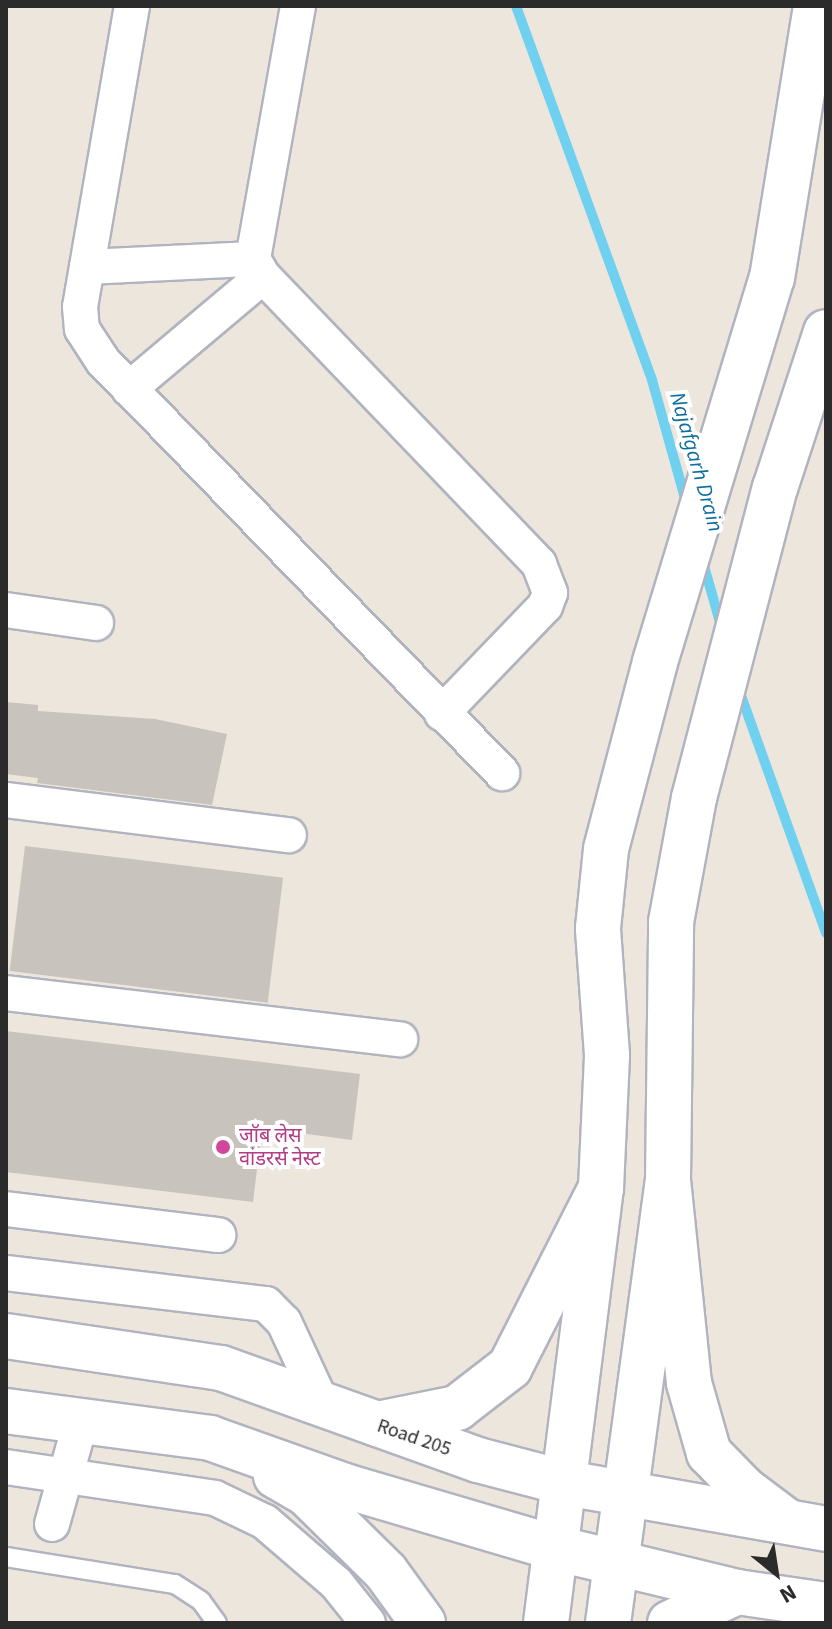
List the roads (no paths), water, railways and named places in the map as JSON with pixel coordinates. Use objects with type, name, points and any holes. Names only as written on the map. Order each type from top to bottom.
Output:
[{"type":"street","points":[[132,6],[87,267],[82,329],[129,389],[502,773]]},
{"type":"street","points":[[129,389],[258,268],[298,6]]},
{"type":"street","points":[[546,1623],[601,1188],[607,1055],[598,928],[606,849],[655,662],[740,392],[772,278],[816,6]]},
{"type":"street","points":[[87,267],[258,268],[539,564],[547,581],[545,606],[442,713]]},
{"type":"street","points":[[807,1525],[744,1489],[709,1453],[689,1383],[668,1180],[671,922],[694,798],[775,488],[826,332]]},
{"type":"street","points":[[6,610],[96,623]]},
{"type":"street","points":[[6,800],[289,835]]},
{"type":"street","points":[[6,993],[400,1039]]},
{"type":"street","points":[[608,1623],[668,1180]]},
{"type":"street","points":[[375,1424],[457,1408],[510,1367],[601,1188]]},
{"type":"street","points":[[6,1209],[218,1235]]},
{"type":"street","points":[[6,1273],[266,1304],[284,1322],[322,1404]]},
{"type":"street","name":"Road 205","points":[[6,1336],[221,1368],[375,1424],[566,1483],[626,1496],[807,1525]]},
{"type":"street","points":[[6,1411],[210,1438],[345,1486],[555,1548],[737,1592],[826,1605]]},
{"type":"street","points":[[52,1524],[63,1474],[81,1421]]},
{"type":"street","points":[[210,1438],[306,1493],[386,1572],[423,1623]]},
{"type":"street","points":[[6,1467],[215,1498],[265,1522],[336,1583],[368,1623]]},
{"type":"street","points":[[670,1623],[737,1592]]},
{"type":"lane","points":[[43,1562],[52,1524]]},
{"type":"lane","points":[[6,1557],[175,1584],[201,1601],[217,1623]]},
{"type":"waterway","name":"Najafgarh Drain","points":[[516,6],[652,380],[687,505]]},
{"type":"waterway","name":"Najafgarh Drain","points":[[702,559],[722,629]]},
{"type":"waterway","name":"Najafgarh Drain","points":[[739,690],[826,933]]},
{"type":"place","name":"जॉब लेस वांडरर्स नेस्ट","points":[[223,1147]]}]
